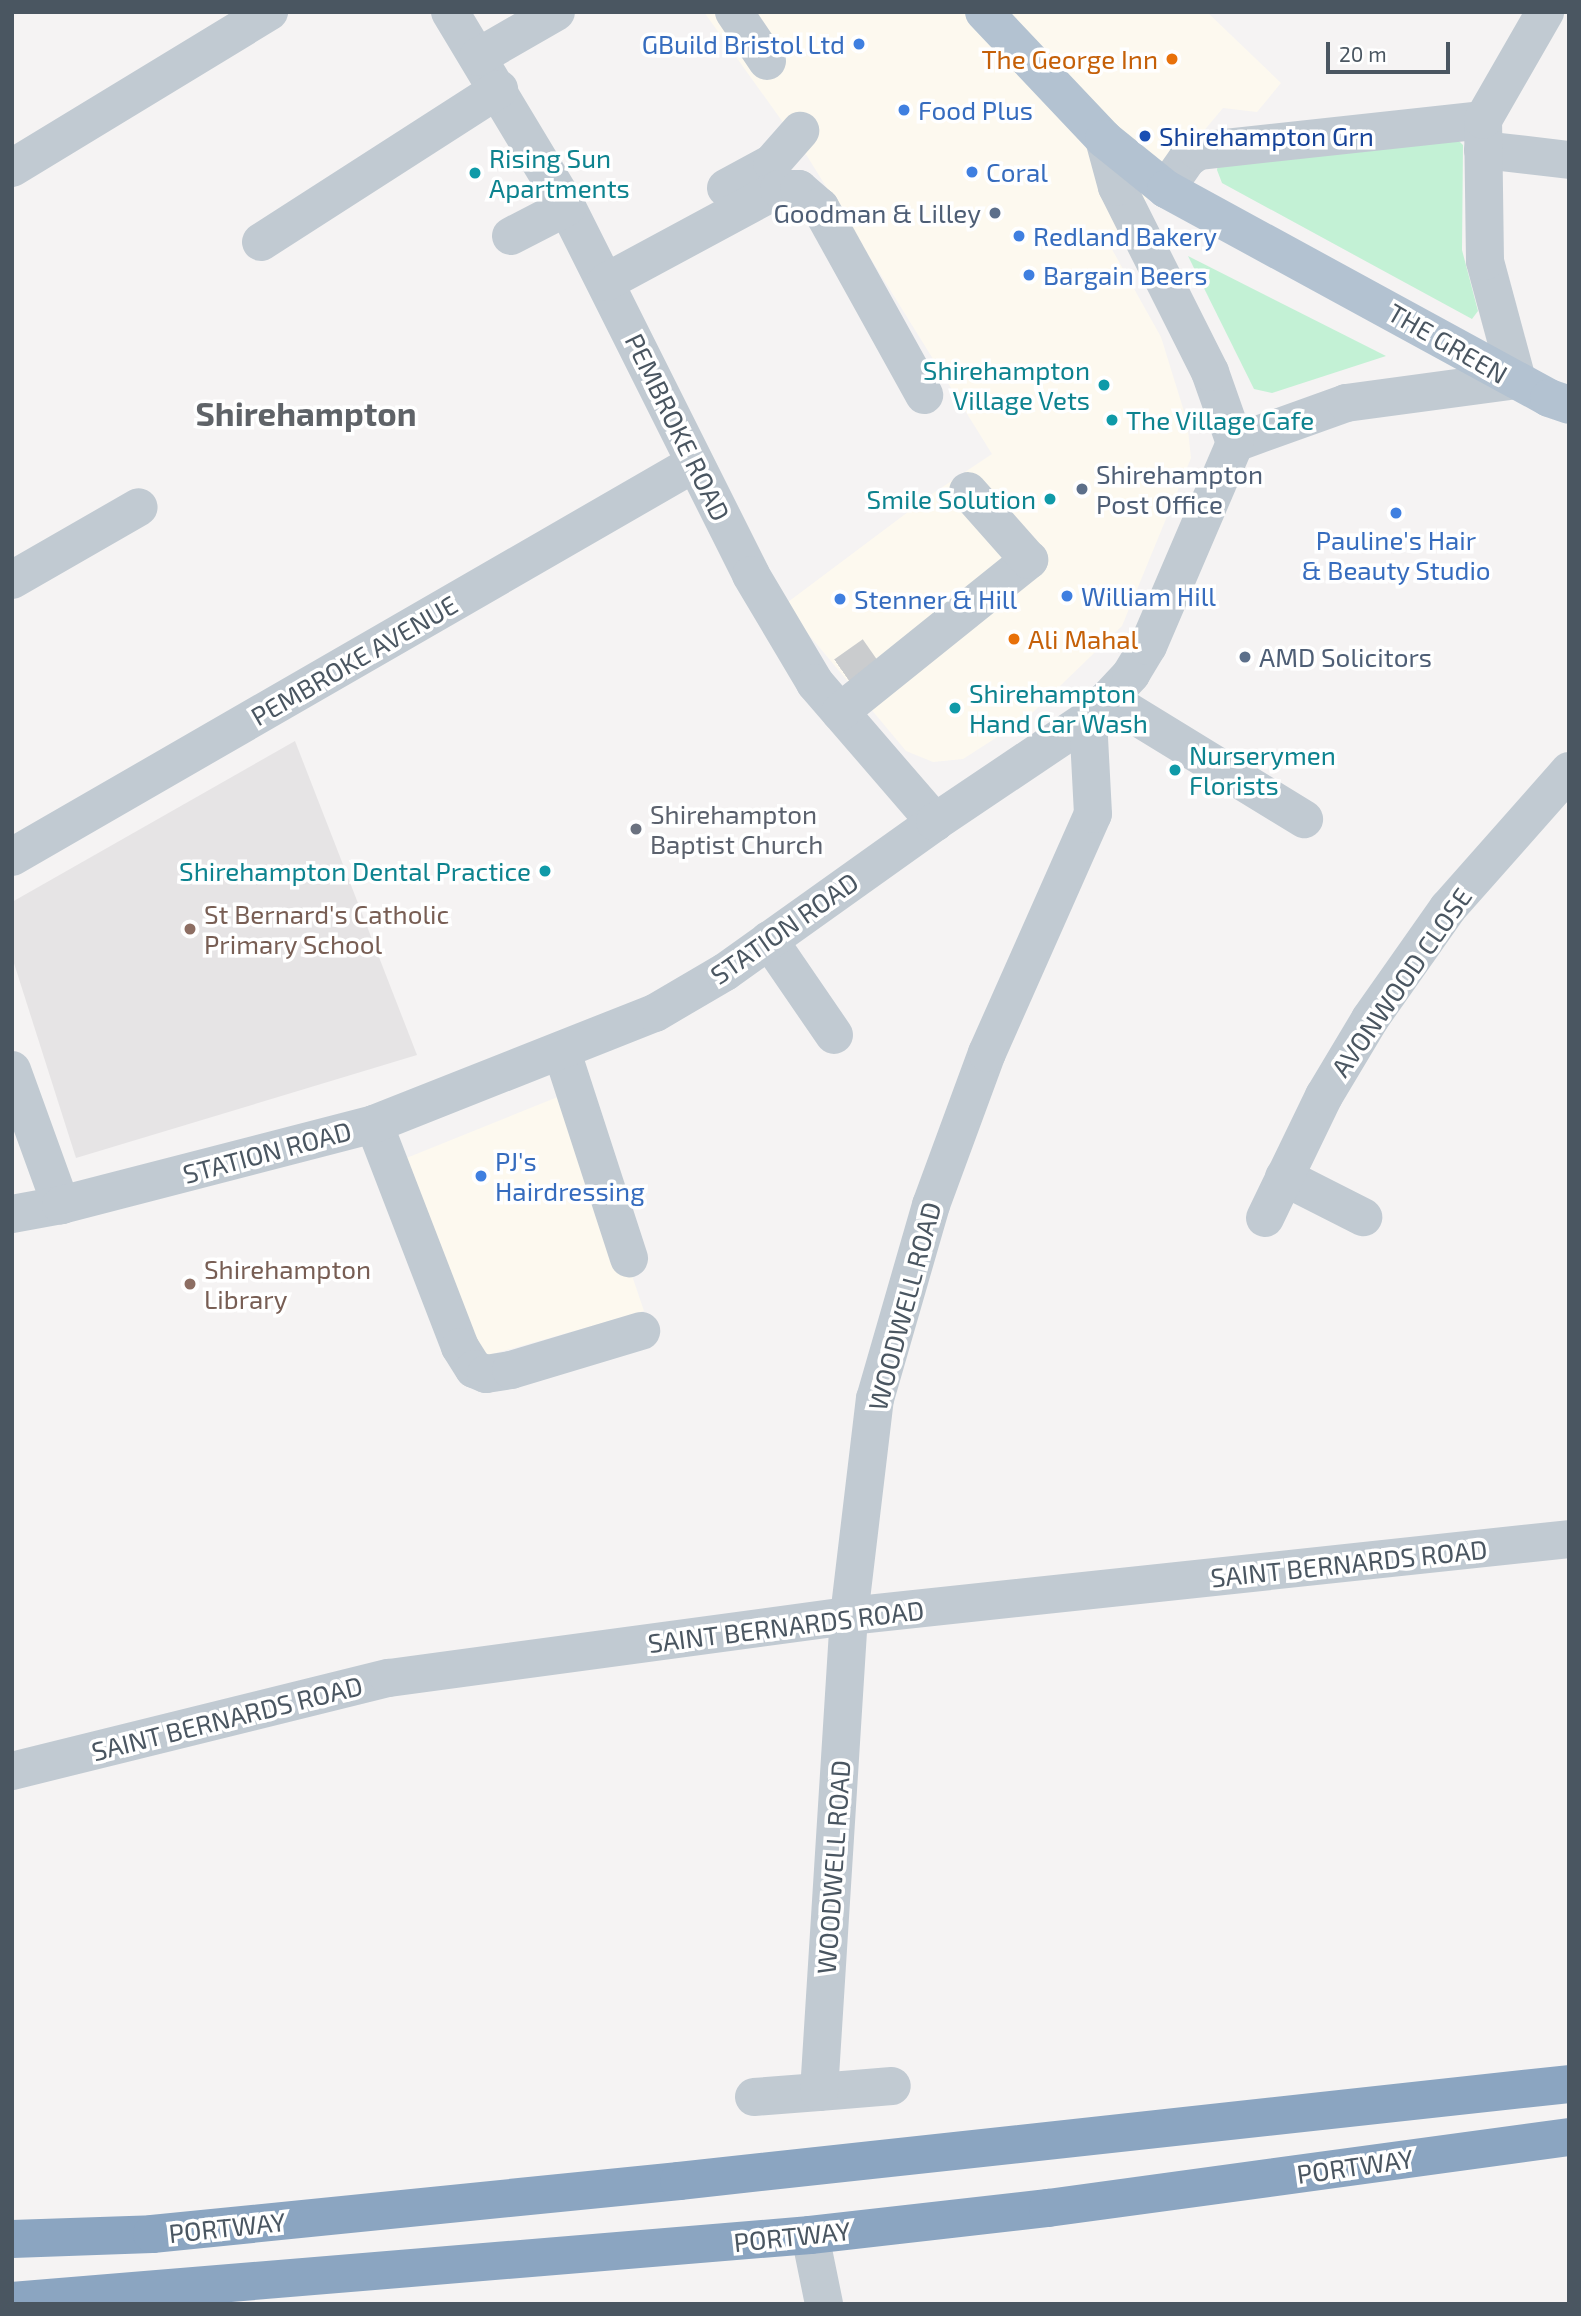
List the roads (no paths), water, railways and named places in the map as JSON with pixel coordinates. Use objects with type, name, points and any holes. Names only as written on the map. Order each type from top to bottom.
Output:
[{"type":"highway","name":"PORTWAY","points":[[12,2239],[152,2234],[693,2180],[1569,2084]]},
{"type":"highway","name":"PORTWAY","points":[[12,2301],[810,2235],[1062,2206],[1569,2137]]},
{"type":"main road","name":"THE GREEN","points":[[984,12],[1104,139],[1166,189],[1517,380]]},
{"type":"main road","points":[[1517,380],[1569,405]]},
{"type":"street","points":[[12,168],[269,12]]},
{"type":"street","name":"PEMBROKE ROAD","points":[[450,12],[499,89],[567,207],[751,575],[846,683],[935,822]]},
{"type":"street","points":[[478,57],[556,12]]},
{"type":"street","points":[[734,12],[768,61]]},
{"type":"street","points":[[1517,380],[1485,261],[1483,135],[1545,12]]},
{"type":"street","points":[[261,242],[499,89]]},
{"type":"street","points":[[601,271],[772,163],[800,131]]},
{"type":"street","points":[[1166,189],[1187,159],[1198,151],[1483,135],[1569,160]]},
{"type":"street","points":[[1104,139],[1117,187],[1181,309],[1210,372],[1235,443]]},
{"type":"street","points":[[601,271],[779,189],[799,190],[820,207],[924,395]]},
{"type":"street","points":[[511,236],[567,207]]},
{"type":"street","name":"THE GREEN","points":[[1235,443],[1346,403],[1517,380]]},
{"type":"street","name":"STATION ROAD","points":[[12,1214],[61,1205],[374,1124],[656,1013],[725,972],[1098,709],[1131,674],[1148,646],[1235,443]]},
{"type":"street","name":"PEMBROKE AVENUE","points":[[12,857],[695,463]]},
{"type":"street","points":[[846,683],[1029,560],[968,491]]},
{"type":"street","points":[[12,580],[139,507]]},
{"type":"street","points":[[846,683],[908,630]]},
{"type":"street","points":[[1098,709],[1304,819]]},
{"type":"street","name":"WOODWELL ROAD","points":[[819,2092],[849,1616],[875,1399],[931,1205],[987,1053],[1093,814],[1098,709]]},
{"type":"street","name":"AVONWOOD CLOSE","points":[[1265,1219],[1324,1096],[1370,1019],[1440,919],[1569,771]]},
{"type":"street","points":[[769,940],[834,1034]]},
{"type":"street","points":[[562,1052],[629,1258]]},
{"type":"street","points":[[12,1070],[61,1205]]},
{"type":"street","points":[[374,1124],[460,1347],[474,1368],[486,1374],[511,1370],[641,1331]]},
{"type":"street","points":[[1284,1177],[1363,1217]]},
{"type":"street","name":"SAINT BERNARDS ROAD","points":[[12,1771],[389,1678],[849,1616],[1569,1539]]},
{"type":"street","points":[[754,2097],[892,2086]]},
{"type":"street","points":[[810,2235],[824,2304]]},
{"type":"tunnel","points":[[845,675],[874,655]]},
{"type":"place","name":"GBuild Bristol Ltd","points":[[859,44]]},
{"type":"place","name":"The George Inn","points":[[1172,59]]},
{"type":"place","name":"Food Plus","points":[[904,110]]},
{"type":"place","name":"Shirehampton Grn","points":[[1145,136]]},
{"type":"place","name":"Coral","points":[[972,172]]},
{"type":"place","name":"Rising Sun Apartments","points":[[475,173]]},
{"type":"place","name":"Goodman & Lilley","points":[[995,213]]},
{"type":"place","name":"Redland Bakery","points":[[1019,236]]},
{"type":"place","name":"Bargain Beers","points":[[1029,275]]},
{"type":"place","name":"Shirehampton Village Vets","points":[[1104,385]]},
{"type":"place","name":"The Village Cafe","points":[[1112,420]]},
{"type":"place","name":"Shirehampton Post Office","points":[[1082,489]]},
{"type":"place","name":"Smile Solution","points":[[1050,499]]},
{"type":"place","name":"Pauline's Hair & Beauty Studio","points":[[1396,513]]},
{"type":"place","name":"William Hill","points":[[1067,596]]},
{"type":"place","name":"Stenner & Hill","points":[[840,599]]},
{"type":"place","name":"Ali Mahal","points":[[1014,639]]},
{"type":"place","name":"AMD Solicitors","points":[[1245,657]]},
{"type":"place","name":"Shirehampton Hand Car Wash","points":[[955,708]]},
{"type":"place","name":"Nurserymen Florists","points":[[1175,770]]},
{"type":"place","name":"Shirehampton Baptist Church","points":[[636,829]]},
{"type":"place","name":"Shirehampton Dental Practice","points":[[545,871]]},
{"type":"place","name":"St Bernard's Catholic Primary School","points":[[190,929]]},
{"type":"place","name":"PJ's Hairdressing","points":[[481,1176]]},
{"type":"place","name":"Shirehampton Library","points":[[190,1284]]},
{"type":"district","name":"Shirehampton","points":[[306,414]]}]
